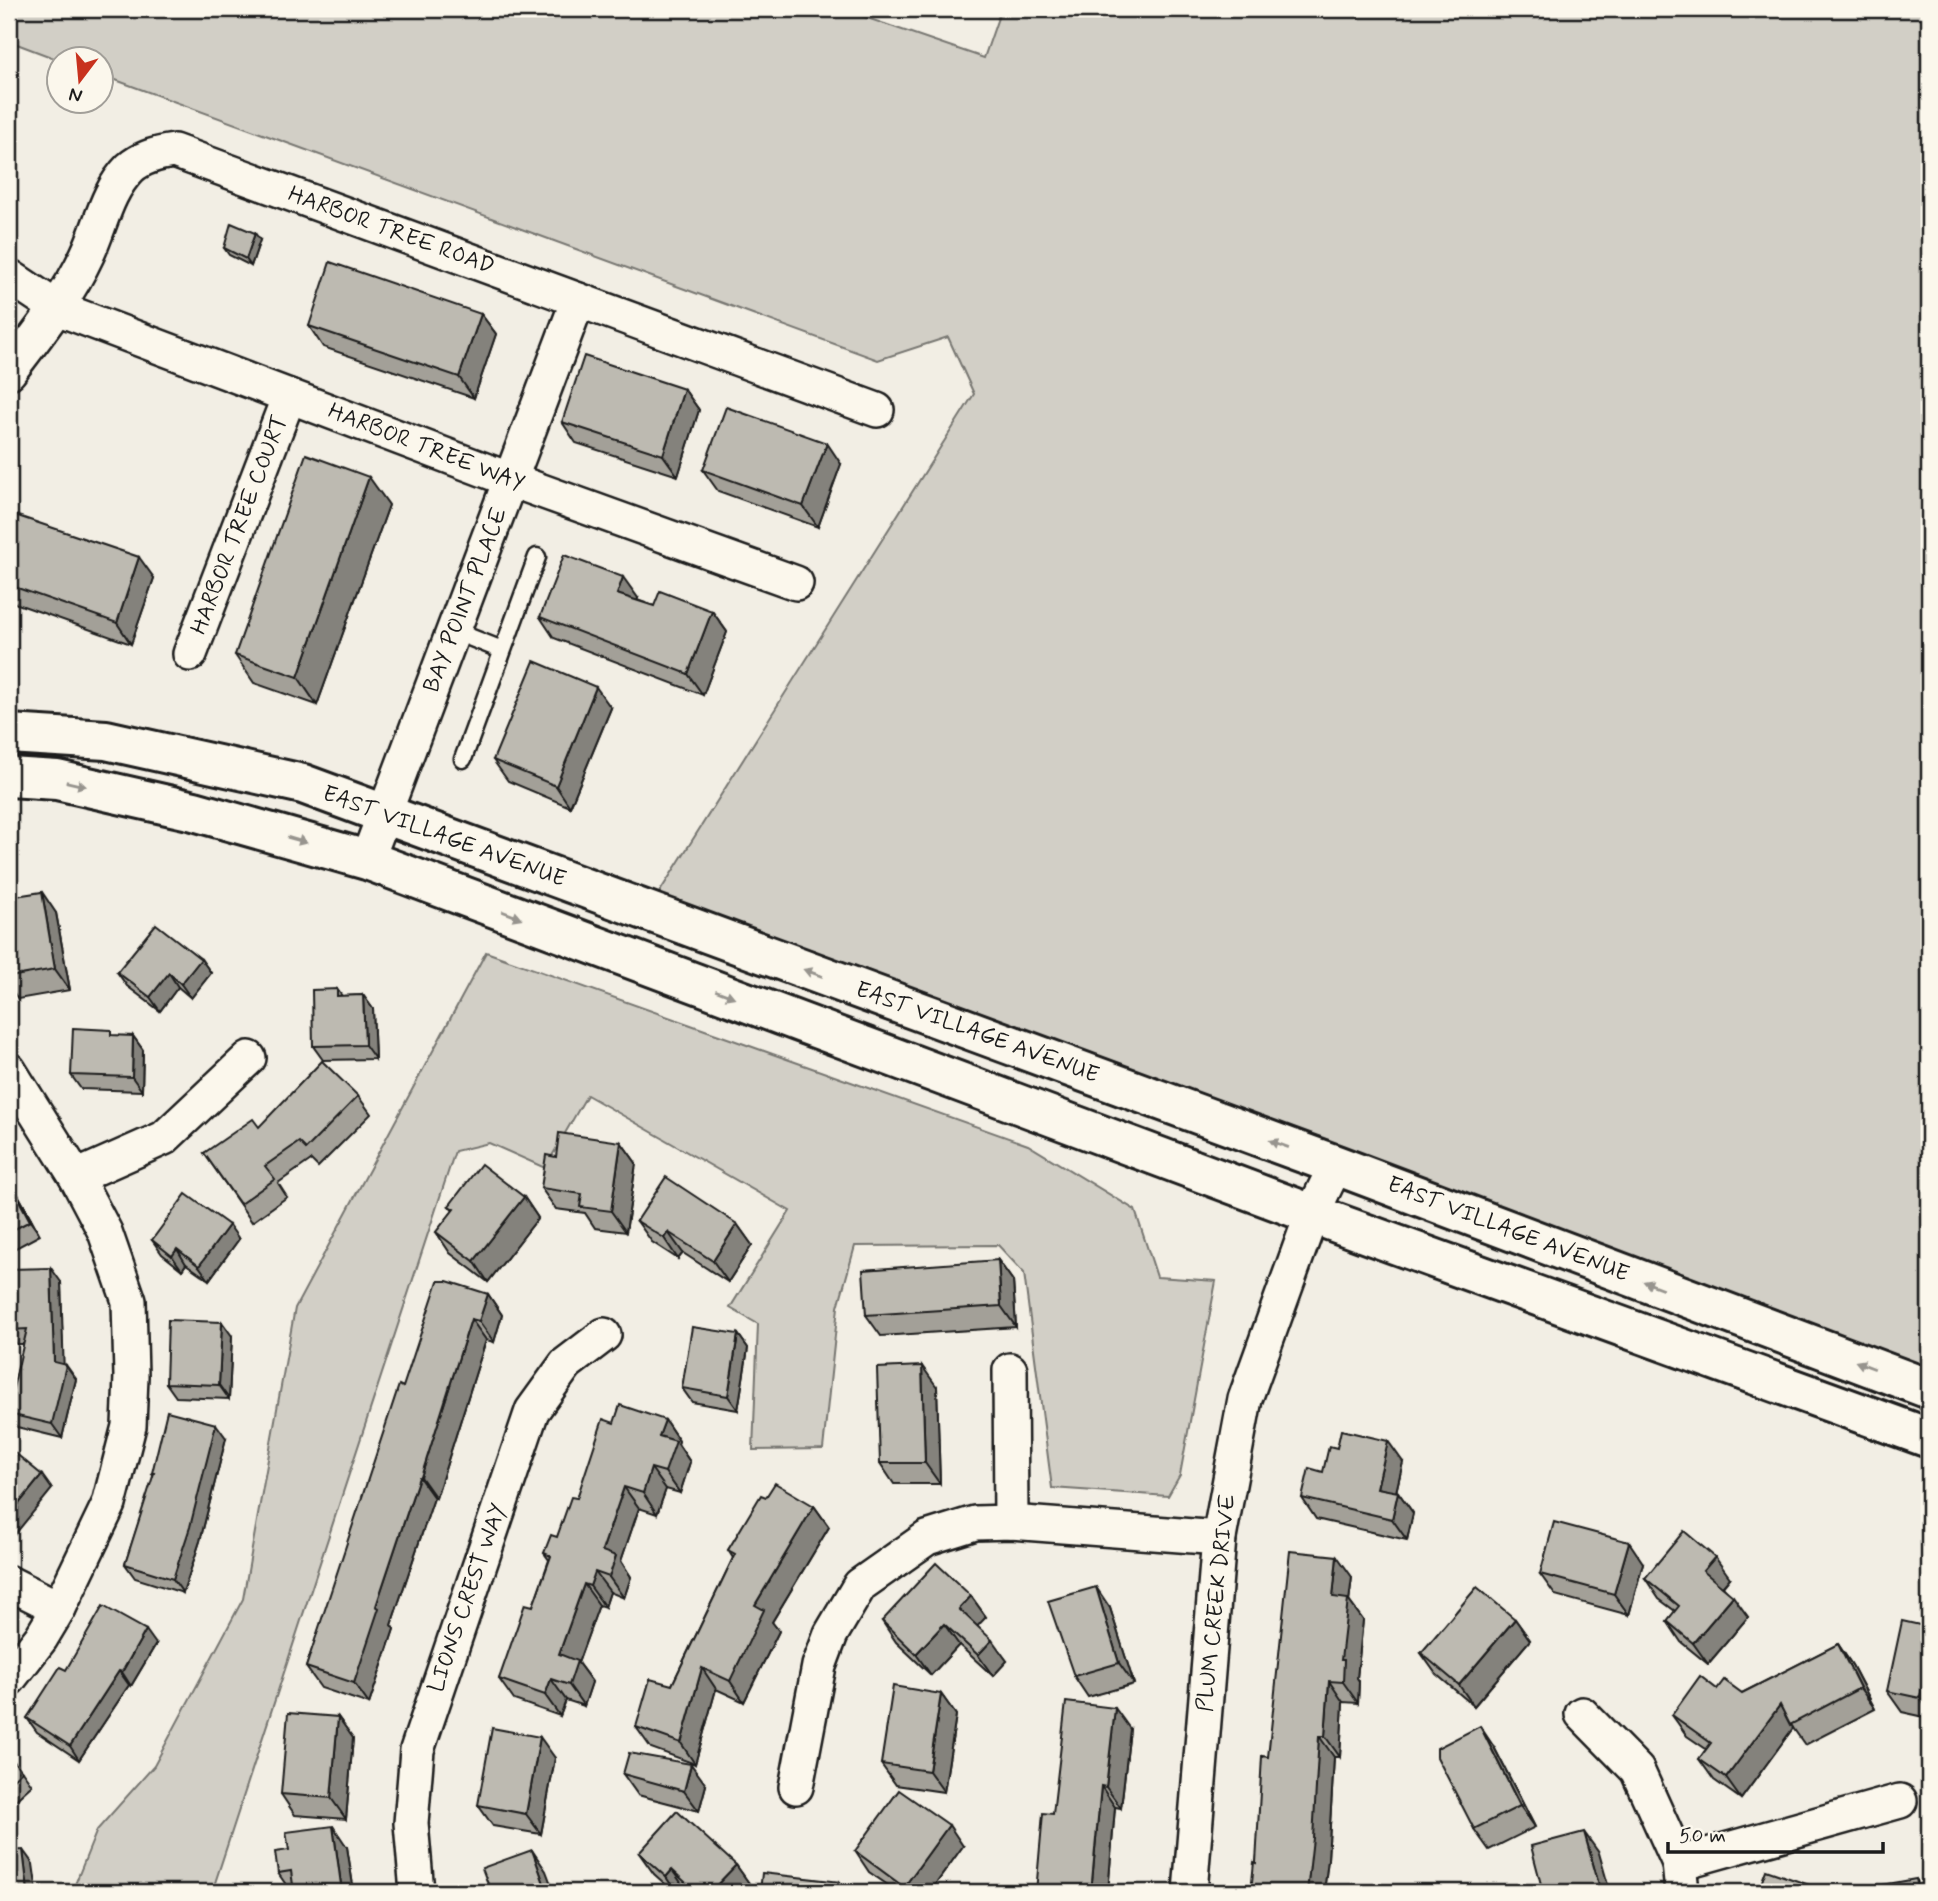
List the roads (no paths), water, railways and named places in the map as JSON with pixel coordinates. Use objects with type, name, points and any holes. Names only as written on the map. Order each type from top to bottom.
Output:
[{"type":"street","name":"HARBOR TREE ROAD","points":[[9,372],[57,308],[87,256],[114,188],[131,167],[155,154],[174,151],[877,410]]},
{"type":"street","name":"HARBOR TREE WAY","points":[[9,276],[57,308],[511,480],[796,583]]},
{"type":"street","name":"BAY POINT PLACE","points":[[367,860],[578,300]]},
{"type":"street","name":"HARBOR TREE COURT","points":[[190,654],[289,396]]},
{"type":"street","name":"EAST VILLAGE AVENUE","points":[[9,734],[106,740],[303,784],[1336,1165],[1929,1389]]},
{"type":"street","points":[[9,777],[57,779],[194,811],[367,860],[1312,1214],[1929,1438]]},
{"type":"street","points":[[76,1177],[164,1138],[249,1058]]},
{"type":"street","points":[[9,1070],[76,1177],[105,1232],[129,1301],[131,1376],[129,1426],[109,1504],[59,1608],[41,1638],[9,1679]]},
{"type":"street","name":"PLUM CREEK DRIVE","points":[[1190,1892],[1219,1538],[1245,1399],[1312,1214],[1336,1165]]},
{"type":"street","name":"LIONS CREST WAY","points":[[417,1892],[411,1822],[417,1750],[532,1411],[566,1364],[604,1335]]},
{"type":"street","points":[[1010,1370],[1011,1522]]},
{"type":"street","points":[[796,1787],[819,1666],[831,1634],[860,1585],[927,1538],[975,1523],[1011,1522],[1219,1538]]},
{"type":"street","points":[[9,1583],[59,1608]]},
{"type":"street","points":[[1583,1714],[1637,1770],[1681,1878],[1900,1801]]},
{"type":"lane","points":[[463,758],[537,557]]},
{"type":"lane","points":[[454,631],[502,650]]}]
